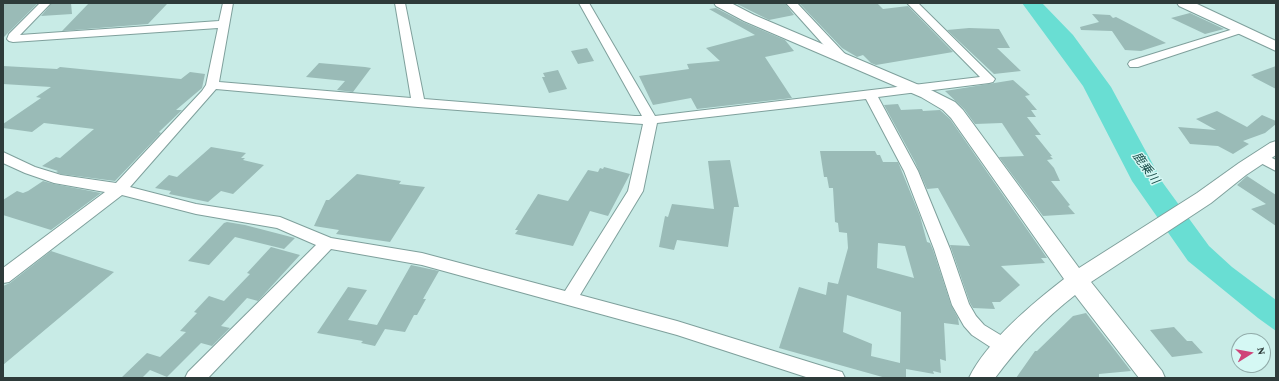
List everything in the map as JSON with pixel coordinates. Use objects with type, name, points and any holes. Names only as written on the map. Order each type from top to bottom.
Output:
[{"type":"street","points":[[46,3],[13,36],[13,40],[224,24]]},
{"type":"street","points":[[3,277],[119,189],[207,93],[212,85],[228,3]]},
{"type":"street","points":[[400,3],[418,103]]},
{"type":"street","points":[[569,300],[635,191],[651,120],[584,3]]},
{"type":"street","points":[[721,3],[749,18],[916,89],[949,106],[961,118],[1077,281],[1153,378]]},
{"type":"street","points":[[791,3],[842,58]]},
{"type":"street","points":[[212,85],[418,103],[651,120],[870,95],[989,78],[912,3]]},
{"type":"street","points":[[1184,3],[1276,47]]},
{"type":"street","points":[[1134,64],[1240,30]]},
{"type":"street","points":[[870,95],[911,171],[942,249],[961,305],[970,321],[978,330],[1005,347]]},
{"type":"street","points":[[981,378],[1005,347],[1028,321],[1052,299],[1127,246],[1206,197],[1276,146]]},
{"type":"street","points":[[3,157],[30,170],[59,180],[119,189],[196,210],[280,223],[328,243],[422,259],[677,328],[835,378]]},
{"type":"street","points":[[1260,157],[1276,166]]},
{"type":"street","points":[[195,378],[328,243]]},
{"type":"water","name":"鹿乗川","points":[[1022,3],[1042,3],[1073,35],[1111,87],[1163,183],[1209,246],[1232,267],[1276,300],[1276,331],[1188,261],[1132,181],[1083,86]]},
{"type":"building","points":[[3,3],[38,3],[3,38]]},
{"type":"building","points":[[52,3],[71,3],[72,14],[41,16]]},
{"type":"building","points":[[89,3],[167,4],[148,24],[62,31]]},
{"type":"building","points":[[735,3],[785,3],[794,15],[769,20]]},
{"type":"building","points":[[799,3],[877,3],[883,9],[908,6],[953,52],[876,65],[871,63],[863,55],[857,57],[842,48]]},
{"type":"building","points":[[716,8],[743,22],[785,40],[794,51],[765,57],[792,98],[697,109],[691,98],[653,105],[639,76],[689,69],[687,64],[720,61],[706,48],[755,35],[709,9]]},
{"type":"building","points":[[1190,13],[1224,29],[1205,34],[1171,18]]},
{"type":"building","points":[[1092,14],[1110,15],[1113,18],[1116,17],[1166,43],[1141,51],[1125,50],[1112,31],[1081,30],[1080,27],[1099,22]]},
{"type":"building","points":[[969,28],[999,29],[1010,48],[997,48],[1021,71],[994,74],[947,30]]},
{"type":"building","points":[[587,48],[594,61],[578,64],[571,51]]},
{"type":"building","points":[[319,63],[371,68],[353,92],[337,90],[345,81],[306,77]]},
{"type":"building","points":[[3,66],[57,69],[60,67],[181,79],[190,72],[205,74],[202,88],[176,110],[182,110],[159,132],[161,133],[115,181],[61,174],[56,172],[58,171],[42,166],[56,157],[60,158],[94,129],[44,123],[32,132],[3,128],[3,124],[41,98],[36,97],[51,87],[3,84]]},
{"type":"building","points":[[1276,66],[1276,89],[1251,75]]},
{"type":"building","points":[[558,70],[567,89],[549,93],[542,77],[545,77],[543,73]]},
{"type":"building","points":[[1013,80],[1030,95],[1025,96],[1037,110],[1031,110],[1036,117],[1027,117],[1041,135],[1035,135],[1052,156],[1050,156],[1053,159],[1047,160],[1054,168],[1060,181],[1051,181],[1070,205],[1068,206],[1075,214],[1043,216],[999,157],[1024,156],[1002,123],[975,124],[964,109],[945,91]]},
{"type":"building","points":[[898,104],[901,110],[940,110],[950,119],[1047,258],[1041,258],[1045,263],[1001,266],[1020,285],[1000,302],[992,302],[995,309],[973,308],[970,303],[950,245],[970,246],[938,188],[927,189],[915,162],[884,105]]},
{"type":"building","points":[[1217,111],[1247,127],[1262,115],[1276,121],[1276,124],[1265,133],[1243,141],[1249,144],[1233,154],[1218,146],[1190,144],[1178,127],[1216,130],[1196,119]]},
{"type":"building","points":[[211,147],[246,153],[241,158],[245,158],[243,160],[264,165],[233,194],[221,191],[208,202],[169,194],[171,191],[155,188],[169,175],[177,177]]},
{"type":"building","points":[[820,151],[875,151],[877,155],[880,155],[883,162],[898,162],[920,216],[927,242],[930,243],[933,250],[951,305],[958,318],[959,325],[944,323],[946,361],[940,359],[941,373],[933,371],[934,374],[906,369],[906,378],[886,378],[779,348],[799,287],[826,295],[828,282],[838,284],[848,248],[847,233],[839,232],[838,223],[835,222],[833,188],[829,188],[827,177],[824,177]],"holes":[[[878,243],[905,246],[914,278],[877,268]],[[847,295],[901,312],[900,363],[871,356],[872,344],[843,332]]]},
{"type":"building","points":[[730,160],[739,207],[734,207],[728,247],[677,240],[674,250],[659,247],[665,216],[668,217],[672,204],[714,209],[708,161]]},
{"type":"building","points":[[604,167],[630,174],[608,216],[590,211],[573,246],[515,234],[518,230],[515,230],[538,194],[568,201],[588,170],[598,172],[600,168],[603,169]]},
{"type":"building","points":[[357,174],[401,181],[399,184],[425,187],[390,242],[336,234],[339,230],[314,226],[326,200],[329,200]]},
{"type":"building","points":[[1247,176],[1276,195],[1276,226],[1251,209],[1266,204],[1237,185]]},
{"type":"building","points":[[43,181],[101,193],[51,230],[3,215],[3,200],[17,191],[23,193],[28,191]]},
{"type":"building","points":[[227,222],[245,225],[295,238],[284,249],[235,237],[209,265],[188,261],[224,223]]},
{"type":"building","points":[[271,247],[300,255],[258,301],[247,298],[221,326],[230,328],[212,346],[201,343],[167,377],[150,370],[142,378],[121,378],[147,353],[160,357],[186,332],[180,331],[197,313],[194,312],[209,296],[224,301],[250,274],[247,273]]},
{"type":"building","points":[[51,251],[114,272],[3,365],[3,286],[10,283]]},
{"type":"building","points":[[411,265],[439,271],[423,299],[426,299],[417,315],[414,315],[405,332],[385,329],[375,346],[361,343],[363,341],[317,333],[348,287],[367,290],[348,320],[377,325]]},
{"type":"building","points":[[1086,313],[1131,371],[1099,374],[1099,378],[1016,378],[1035,351],[1037,351],[1073,316]]},
{"type":"building","points":[[1174,327],[1187,341],[1192,341],[1203,353],[1172,357],[1150,330]]}]
